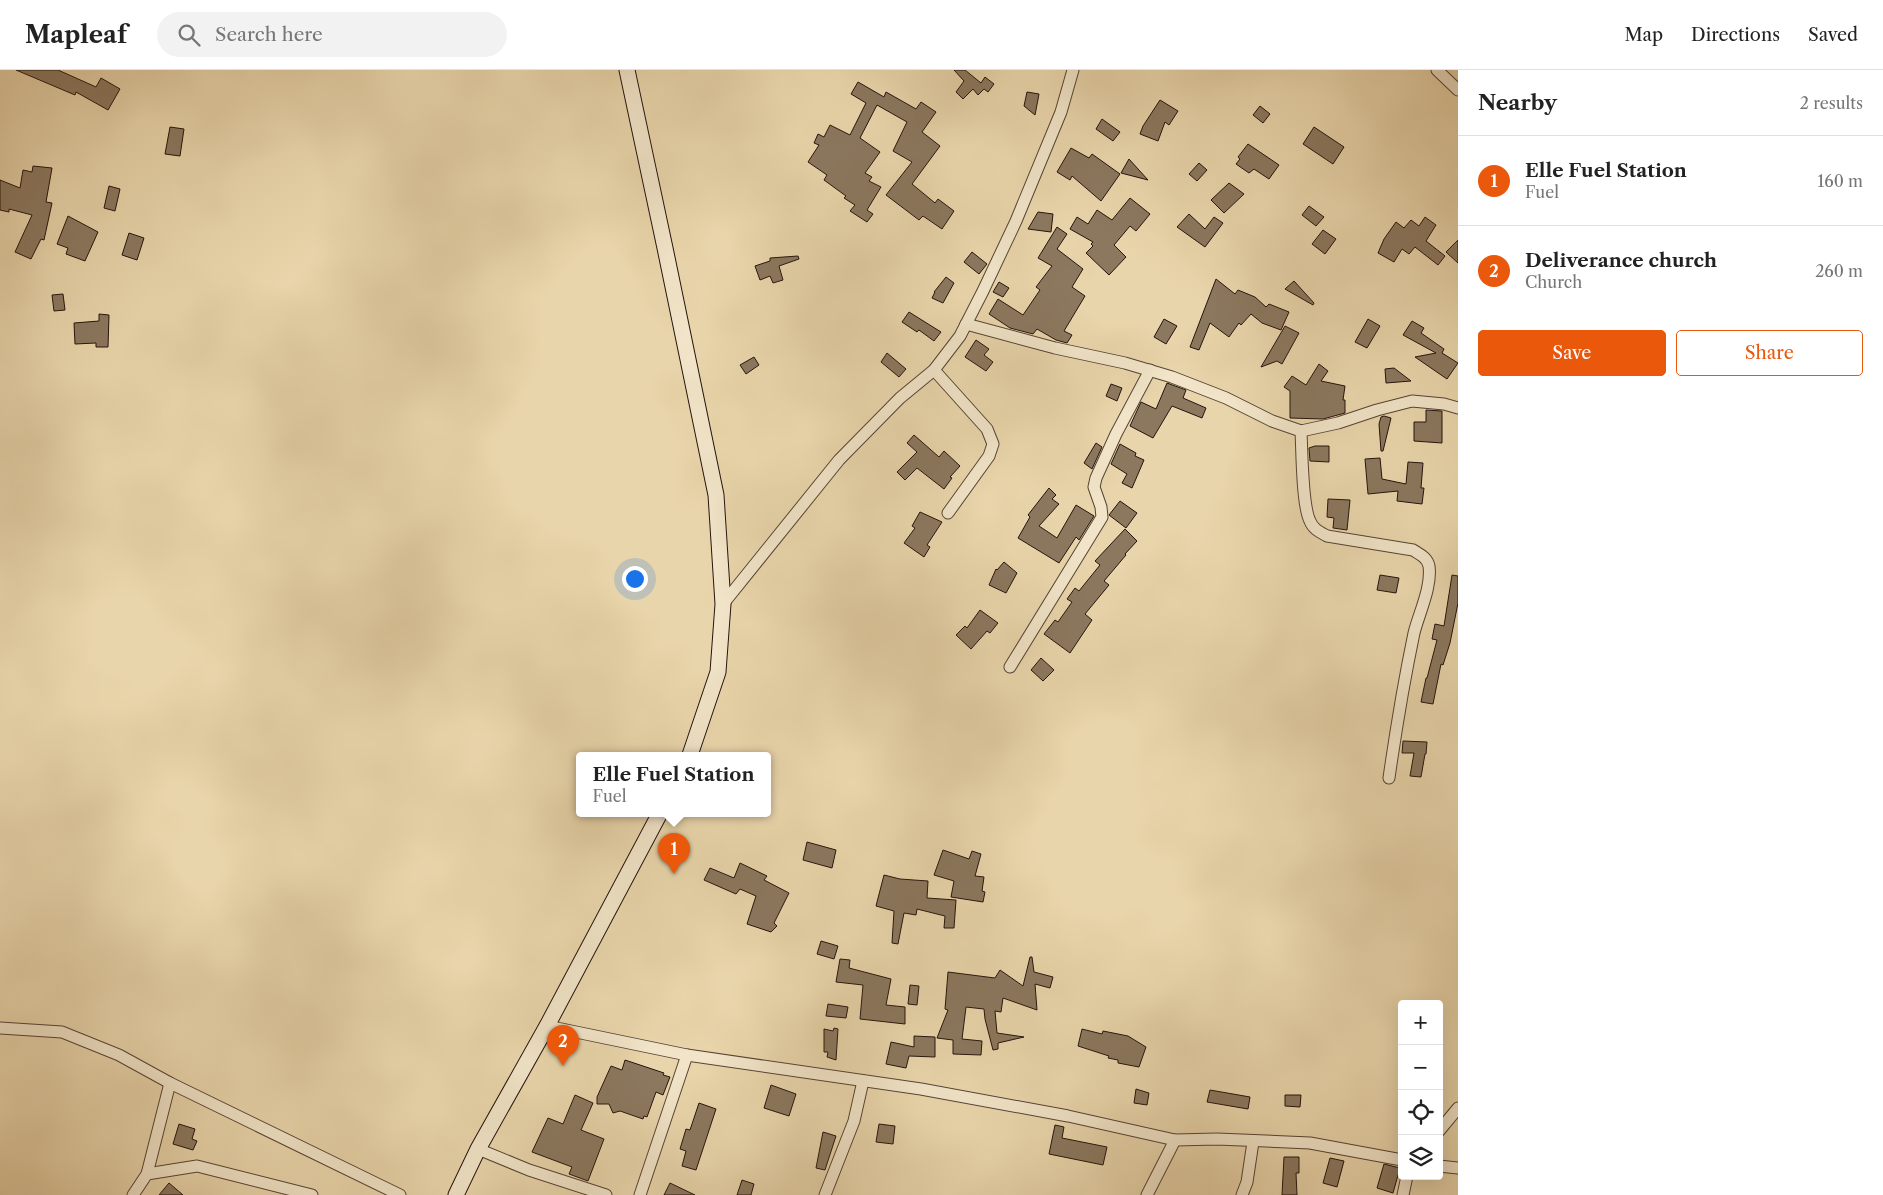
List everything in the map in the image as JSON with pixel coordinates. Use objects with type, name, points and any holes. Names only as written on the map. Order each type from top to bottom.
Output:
[{"type":"street","points":[[627,70],[716,495],[722,604],[718,672],[691,752]]},
{"type":"street","points":[[722,604],[839,460],[900,398],[934,370],[960,336],[984,291],[1020,212],[1061,112],[1073,70]]},
{"type":"street","points":[[1437,70],[1458,90]]},
{"type":"street","points":[[966,324],[1010,337],[1125,363],[1172,377],[1301,431],[1329,425],[1412,401],[1444,404],[1458,408]]},
{"type":"street","points":[[934,370],[987,429],[993,444],[989,456],[948,513]]},
{"type":"street","points":[[1010,667],[1102,517],[1101,506],[1094,486],[1096,478],[1116,434],[1150,370]]},
{"type":"street","points":[[1301,431],[1306,505],[1309,520],[1317,530],[1327,536],[1413,550],[1423,556],[1429,564],[1427,590],[1415,631],[1404,684],[1389,778]]},
{"type":"street","points":[[456,1195],[478,1149],[547,1026],[658,817]]},
{"type":"street","points":[[547,1026],[687,1055],[921,1089],[1068,1116],[1175,1140],[1217,1139],[1310,1143],[1398,1159]]},
{"type":"street","points":[[0,1028],[62,1032],[119,1055],[170,1083],[400,1195]]},
{"type":"street","points":[[640,1195],[687,1055]]},
{"type":"street","points":[[825,1195],[854,1121],[863,1081]]},
{"type":"street","points":[[133,1195],[147,1174],[170,1083]]},
{"type":"street","points":[[1443,1126],[1458,1108]]},
{"type":"street","points":[[1147,1195],[1175,1140]]},
{"type":"street","points":[[1242,1195],[1247,1182],[1253,1142]]},
{"type":"street","points":[[478,1149],[529,1170],[606,1195]]},
{"type":"street","points":[[147,1174],[197,1166],[312,1195]]},
{"type":"street","points":[[1443,1166],[1458,1168]]},
{"type":"street","points":[[1403,1195],[1406,1180]]},
{"type":"building","points":[[16,70],[58,70],[96,87],[101,78],[120,89],[108,110],[76,92],[75,95]]},
{"type":"building","points":[[954,70],[965,70],[981,83],[985,77],[994,84],[988,92],[984,89],[978,95],[973,89],[963,99],[956,92],[964,81]]},
{"type":"building","points":[[858,82],[884,97],[886,92],[916,109],[921,102],[936,112],[922,132],[940,146],[912,184],[935,203],[938,199],[954,211],[942,229],[923,216],[919,220],[886,195],[912,162],[893,151],[907,122],[877,105],[860,138],[880,152],[865,173],[872,177],[869,181],[881,187],[867,210],[873,214],[867,222],[850,211],[855,205],[824,180],[827,175],[808,162],[819,145],[814,143],[818,134],[824,137],[830,125],[850,135],[866,103],[851,94]]},
{"type":"building","points":[[1027,92],[1039,94],[1035,115],[1024,106]]},
{"type":"building","points":[[1160,100],[1178,111],[1169,125],[1165,122],[1158,141],[1140,134]]},
{"type":"building","points":[[1260,106],[1270,114],[1263,123],[1253,115]]},
{"type":"building","points":[[1102,119],[1120,132],[1113,141],[1096,129]]},
{"type":"building","points":[[170,127],[184,129],[180,156],[165,154]]},
{"type":"building","points":[[1314,127],[1344,147],[1333,164],[1303,144]]},
{"type":"building","points":[[1248,144],[1279,165],[1269,179],[1254,169],[1249,173],[1236,164],[1240,159],[1238,157]]},
{"type":"building","points":[[1071,148],[1089,158],[1092,154],[1120,174],[1101,201],[1072,176],[1070,180],[1057,172]]},
{"type":"building","points":[[1129,159],[1148,180],[1121,173]]},
{"type":"building","points":[[1199,163],[1207,170],[1197,181],[1189,174]]},
{"type":"building","points":[[33,166],[52,168],[46,202],[52,203],[44,240],[41,239],[31,259],[15,252],[32,215],[9,209],[9,212],[0,210],[0,180],[20,188],[23,170],[32,172]]},
{"type":"building","points":[[1229,183],[1244,194],[1224,213],[1211,200]]},
{"type":"building","points":[[109,186],[120,189],[115,211],[104,208]]},
{"type":"building","points":[[1130,198],[1150,214],[1136,231],[1130,226],[1114,245],[1126,257],[1109,275],[1086,253],[1093,246],[1091,244],[1093,242],[1070,229],[1077,217],[1088,224],[1097,210],[1112,220]]},
{"type":"building","points":[[1309,206],[1324,217],[1316,226],[1302,215]]},
{"type":"building","points":[[1038,212],[1053,214],[1051,232],[1028,229]]},
{"type":"building","points":[[1189,214],[1205,229],[1214,217],[1223,223],[1205,247],[1177,227]]},
{"type":"building","points":[[68,216],[98,232],[85,261],[66,254],[68,248],[57,244]]},
{"type":"building","points":[[1425,217],[1436,225],[1426,241],[1445,256],[1438,265],[1415,247],[1409,254],[1402,249],[1394,262],[1378,253],[1384,239],[1396,222],[1404,228],[1411,220],[1419,226]]},
{"type":"building","points":[[1057,227],[1067,234],[1057,249],[1083,269],[1072,287],[1085,296],[1064,331],[1072,335],[1067,343],[1056,340],[1037,329],[1033,334],[1010,328],[989,314],[998,299],[1023,315],[1040,290],[1036,287],[1052,266],[1038,258]]},
{"type":"building","points":[[1323,230],[1336,239],[1325,254],[1312,244]]},
{"type":"building","points":[[129,233],[144,238],[137,260],[122,255]]},
{"type":"building","points":[[1458,240],[1458,263],[1446,252]]},
{"type":"building","points":[[972,252],[987,264],[979,274],[964,262]]},
{"type":"building","points":[[798,256],[799,259],[779,266],[783,280],[773,283],[770,276],[760,280],[755,266],[770,261],[770,258]]},
{"type":"building","points":[[946,277],[954,283],[943,303],[932,298],[934,292]]},
{"type":"building","points":[[1216,279],[1235,294],[1238,290],[1255,297],[1266,307],[1269,304],[1289,312],[1281,330],[1262,323],[1251,314],[1241,325],[1239,323],[1229,337],[1210,323],[1199,350],[1190,347]]},
{"type":"building","points":[[1294,281],[1314,303],[1313,305],[1285,289]]},
{"type":"building","points":[[999,282],[1009,288],[1003,297],[993,292]]},
{"type":"building","points":[[63,294],[65,310],[54,311],[52,295]]},
{"type":"building","points":[[909,312],[941,332],[934,341],[919,330],[917,332],[902,322]]},
{"type":"building","points":[[99,314],[109,315],[108,347],[96,347],[96,343],[75,344],[74,323],[99,321]]},
{"type":"building","points":[[1164,319],[1177,326],[1166,344],[1154,337]]},
{"type":"building","points":[[1368,319],[1380,326],[1367,348],[1355,342]]},
{"type":"building","points":[[1412,321],[1424,328],[1421,333],[1444,349],[1442,353],[1458,363],[1447,379],[1415,357],[1436,353],[1403,335]]},
{"type":"building","points":[[1285,326],[1299,333],[1282,364],[1277,361],[1261,367]]},
{"type":"building","points":[[976,340],[989,349],[984,355],[993,362],[986,371],[965,357]]},
{"type":"building","points":[[887,353],[906,369],[899,377],[881,362]]},
{"type":"building","points":[[754,357],[759,365],[746,374],[740,365]]},
{"type":"building","points":[[1319,364],[1328,371],[1321,381],[1345,386],[1343,400],[1345,400],[1345,413],[1323,419],[1290,418],[1290,391],[1284,387],[1292,376],[1306,385]]},
{"type":"building","points":[[1394,368],[1411,381],[1386,383],[1385,369]]},
{"type":"building","points":[[1167,383],[1186,390],[1183,398],[1206,408],[1202,418],[1172,406],[1153,438],[1130,426],[1141,402],[1156,409]]},
{"type":"building","points":[[1111,384],[1122,388],[1117,401],[1106,396]]},
{"type":"building","points":[[1426,410],[1442,411],[1442,443],[1414,441],[1414,422],[1426,422]]},
{"type":"building","points":[[1381,417],[1391,418],[1383,451],[1381,451],[1379,424]]},
{"type":"building","points":[[914,435],[939,457],[944,451],[960,466],[950,477],[952,478],[944,489],[917,468],[905,480],[897,472],[917,452],[907,443]]},
{"type":"building","points":[[1096,443],[1102,447],[1092,469],[1084,463]]},
{"type":"building","points":[[1120,444],[1136,453],[1135,456],[1144,460],[1132,488],[1122,483],[1127,474],[1111,464]]},
{"type":"building","points":[[1329,446],[1329,462],[1310,461],[1309,448]]},
{"type":"building","points":[[1380,458],[1382,479],[1406,484],[1408,462],[1423,463],[1421,488],[1424,488],[1422,504],[1397,501],[1398,491],[1368,494],[1365,459]]},
{"type":"building","points":[[1049,488],[1056,495],[1052,499],[1059,504],[1039,526],[1057,538],[1076,505],[1094,516],[1079,540],[1076,537],[1059,563],[1018,538],[1030,517],[1028,515]]},
{"type":"building","points":[[1328,499],[1350,500],[1347,530],[1333,528],[1334,518],[1327,517]]},
{"type":"building","points":[[1120,501],[1137,513],[1126,528],[1109,515]]},
{"type":"building","points":[[920,512],[942,522],[927,545],[930,547],[924,557],[904,543],[915,528],[912,526]]},
{"type":"building","points":[[1125,529],[1137,541],[1104,581],[1109,585],[1085,614],[1092,620],[1070,653],[1044,634],[1055,620],[1058,622],[1072,602],[1067,599],[1075,588],[1079,591],[1100,565],[1095,561]]},
{"type":"building","points":[[1004,562],[1017,573],[1006,593],[989,585],[996,569]]},
{"type":"building","points":[[1380,575],[1399,578],[1396,593],[1377,590]]},
{"type":"building","points":[[1452,575],[1458,576],[1458,603],[1450,643],[1443,665],[1441,664],[1433,704],[1421,702],[1437,640],[1432,639],[1435,624],[1444,626]]},
{"type":"building","points":[[980,610],[998,623],[990,633],[987,631],[971,649],[956,635],[965,626],[967,628]]},
{"type":"building","points":[[1041,658],[1054,670],[1043,681],[1031,670]]},
{"type":"building","points":[[1403,741],[1427,742],[1421,777],[1410,776],[1414,753],[1402,753]]},
{"type":"building","points":[[807,842],[836,850],[832,868],[803,860]]},
{"type":"building","points":[[943,850],[969,859],[972,851],[981,854],[975,876],[984,877],[982,891],[985,892],[983,902],[951,897],[954,881],[934,875]]},
{"type":"building","points":[[740,863],[767,876],[764,880],[789,893],[774,923],[777,926],[771,932],[747,924],[756,896],[740,889],[736,894],[704,880],[710,868],[734,878]]},
{"type":"building","points":[[884,875],[900,879],[928,881],[927,898],[956,900],[954,928],[944,928],[945,916],[917,909],[916,915],[904,913],[898,944],[892,943],[894,911],[876,906]]},
{"type":"building","points":[[821,941],[838,946],[834,959],[817,954]]},
{"type":"building","points":[[1030,957],[1032,957],[1034,972],[1053,977],[1050,988],[1035,984],[1037,1010],[1003,998],[1001,1012],[995,1011],[997,1033],[1024,1037],[998,1043],[998,1049],[993,1050],[984,1009],[966,1007],[962,1039],[982,1041],[981,1055],[953,1054],[953,1040],[937,1038],[948,1010],[945,1009],[948,972],[995,978],[1000,970],[1023,986]]},
{"type":"building","points":[[840,959],[850,960],[849,968],[891,979],[886,1005],[905,1007],[905,1024],[860,1019],[863,985],[836,982]]},
{"type":"building","points":[[910,985],[919,986],[917,1005],[908,1004]]},
{"type":"building","points":[[828,1004],[848,1007],[846,1018],[826,1016]]},
{"type":"building","points":[[834,1028],[838,1029],[836,1060],[827,1057],[828,1052],[824,1052],[824,1029],[833,1031]]},
{"type":"building","points":[[1082,1029],[1102,1034],[1103,1031],[1128,1036],[1146,1047],[1139,1067],[1118,1063],[1118,1060],[1108,1058],[1109,1056],[1078,1046]]},
{"type":"building","points":[[914,1036],[935,1037],[935,1057],[909,1056],[906,1068],[886,1064],[891,1042],[914,1047]]},
{"type":"building","points":[[625,1060],[664,1073],[663,1075],[670,1077],[663,1095],[656,1092],[647,1117],[644,1116],[643,1119],[620,1111],[613,1113],[609,1104],[597,1104],[597,1097],[611,1066],[622,1070]]},
{"type":"building","points":[[771,1085],[796,1094],[789,1116],[764,1108]]},
{"type":"building","points":[[1136,1089],[1149,1093],[1147,1105],[1134,1103]]},
{"type":"building","points":[[1210,1090],[1250,1097],[1248,1109],[1207,1102]]},
{"type":"building","points":[[575,1095],[593,1103],[581,1130],[604,1139],[588,1181],[569,1174],[572,1167],[532,1152],[548,1118],[563,1124]]},
{"type":"building","points":[[1285,1095],[1301,1095],[1300,1107],[1285,1106]]},
{"type":"building","points":[[699,1103],[716,1109],[696,1170],[682,1166],[686,1151],[680,1149],[686,1129],[690,1130]]},
{"type":"building","points":[[179,1124],[195,1129],[192,1139],[197,1141],[193,1150],[173,1144]]},
{"type":"building","points":[[879,1124],[895,1126],[893,1144],[876,1142]]},
{"type":"building","points":[[1055,1125],[1064,1127],[1062,1138],[1107,1147],[1103,1165],[1049,1154]]},
{"type":"building","points":[[823,1132],[836,1136],[825,1170],[816,1168]]},
{"type":"building","points":[[1284,1157],[1299,1157],[1299,1173],[1296,1173],[1297,1195],[1282,1195]]},
{"type":"building","points":[[1330,1158],[1344,1161],[1337,1187],[1323,1183]]},
{"type":"building","points":[[1384,1164],[1398,1168],[1393,1193],[1377,1188]]},
{"type":"building","points":[[742,1180],[754,1184],[751,1195],[737,1195]]},
{"type":"building","points":[[169,1183],[183,1195],[159,1195]]},
{"type":"building","points":[[670,1183],[695,1195],[664,1195]]},
{"type":"place","name":"Elle Fuel Station","points":[[674,874]]},
{"type":"place","name":"Deliverance church","points":[[563,1066]]}]
